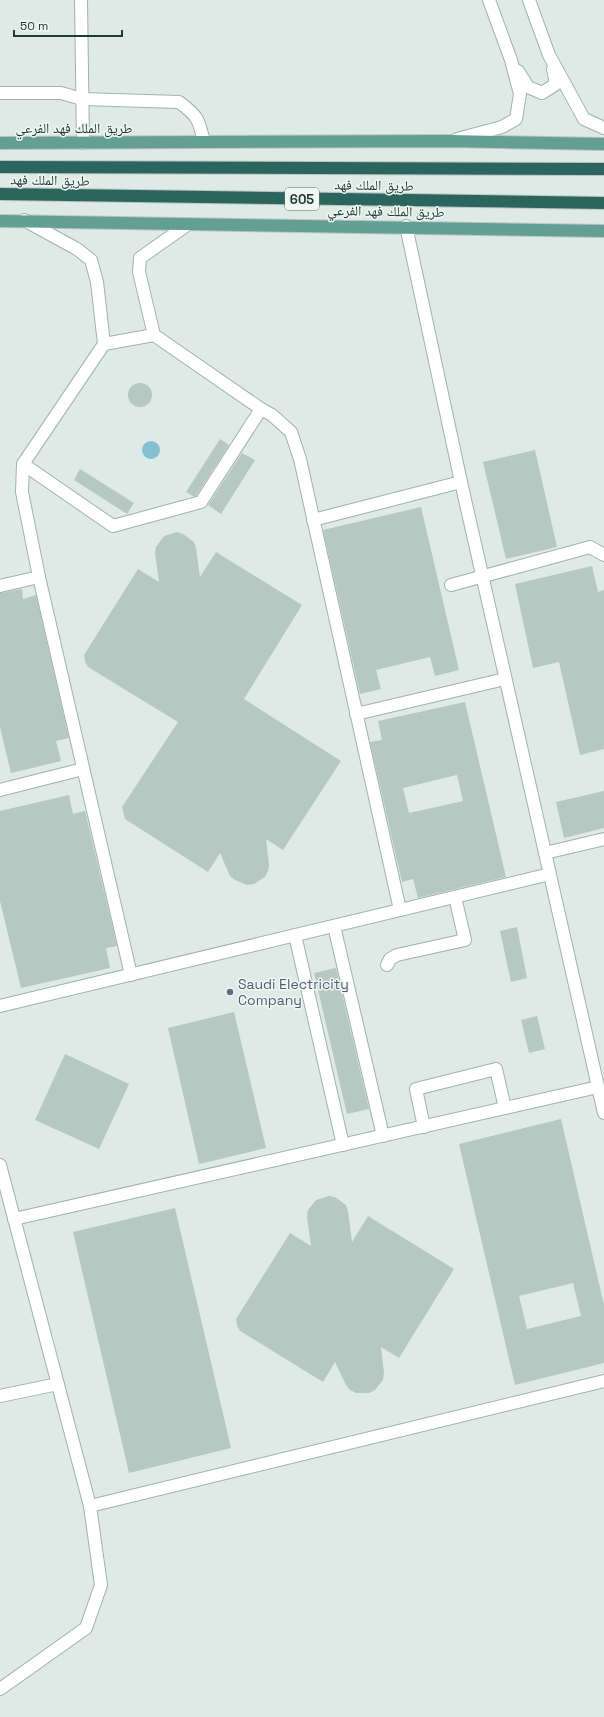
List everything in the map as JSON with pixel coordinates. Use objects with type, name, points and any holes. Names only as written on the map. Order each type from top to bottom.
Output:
[{"type":"highway","name":"طريق الملك فهد","points":[[0,167],[604,170]]},
{"type":"highway","name":"طريق الملك فهد","points":[[0,194],[604,203]]},
{"type":"main road","name":"طريق الملك فهد الفرعي","points":[[0,143],[450,141],[604,144]]},
{"type":"main road","name":"طريق الملك فهد الفرعي","points":[[0,221],[24,220],[187,225],[406,226],[604,231]]},
{"type":"street","points":[[81,0],[83,143]]},
{"type":"street","points":[[450,141],[502,127],[516,119],[520,94],[511,60],[489,0]]},
{"type":"street","points":[[511,60],[528,86],[542,93],[556,84],[549,54],[529,0]]},
{"type":"street","points":[[549,54],[584,119],[604,128]]},
{"type":"street","points":[[0,94],[61,93],[82,99],[179,102],[192,111],[199,120],[204,142]]},
{"type":"street","points":[[24,220],[77,249],[91,260],[97,282],[104,344],[23,464],[22,492],[39,576],[130,975]]},
{"type":"street","points":[[187,225],[140,258],[139,272],[154,335],[261,409],[272,415],[291,432],[300,459],[312,520],[400,910]]},
{"type":"street","points":[[406,226],[461,482],[604,1113]]},
{"type":"street","points":[[104,344],[154,335]]},
{"type":"street","points":[[23,464],[113,526],[201,502],[261,409]]},
{"type":"street","points":[[312,520],[461,482]]},
{"type":"street","points":[[451,585],[590,547],[604,555]]},
{"type":"street","points":[[0,586],[39,576]]},
{"type":"street","points":[[356,714],[506,679]]},
{"type":"street","points":[[0,790],[83,769]]},
{"type":"street","points":[[545,853],[604,839]]},
{"type":"street","points":[[0,1006],[550,874]]},
{"type":"street","points":[[388,966],[390,959],[397,954],[465,940],[455,897]]},
{"type":"street","points":[[334,926],[383,1136]]},
{"type":"street","points":[[294,936],[343,1146]]},
{"type":"street","points":[[424,1126],[416,1089],[496,1069],[505,1108]]},
{"type":"street","points":[[14,1219],[343,1146],[598,1086]]},
{"type":"street","points":[[0,1165],[90,1506],[101,1585],[86,1628],[0,1689]]},
{"type":"street","points":[[90,1506],[604,1381]]},
{"type":"street","points":[[0,1396],[58,1384]]},
{"type":"water","points":[[151,441],[157,444],[160,450],[157,456],[151,459],[145,456],[142,450],[145,444]]},
{"type":"building","points":[[140,383],[145,384],[151,390],[151,400],[145,406],[140,407],[135,406],[129,400],[128,395],[129,390],[135,384]]},
{"type":"building","points":[[220,439],[229,445],[196,496],[193,496],[186,492]]},
{"type":"building","points":[[535,450],[557,547],[506,559],[483,462]]},
{"type":"building","points":[[242,453],[255,460],[221,514],[208,505]]},
{"type":"building","points":[[80,469],[134,503],[127,514],[74,480]]},
{"type":"building","points":[[421,507],[459,670],[435,676],[430,657],[376,670],[381,689],[360,694],[323,530]]},
{"type":"building","points":[[177,532],[183,534],[194,542],[200,577],[216,552],[302,605],[244,699],[341,761],[283,850],[266,839],[269,865],[268,871],[265,877],[254,884],[247,885],[230,876],[220,853],[208,872],[125,819],[122,807],[178,722],[88,667],[85,661],[84,655],[138,569],[159,582],[155,553],[156,547],[164,536]]},
{"type":"building","points":[[592,566],[598,592],[604,590],[604,749],[580,755],[559,662],[533,668],[515,584]]},
{"type":"building","points":[[22,589],[23,599],[36,595],[69,738],[56,741],[61,761],[11,773],[0,727],[0,593]]},
{"type":"building","points":[[465,702],[506,877],[418,898],[413,879],[402,882],[370,742],[382,740],[378,721]],"holes":[[[457,775],[463,801],[409,813],[403,788]]]},
{"type":"building","points":[[604,791],[604,828],[564,838],[556,802]]},
{"type":"building","points":[[69,795],[73,814],[85,811],[117,946],[106,948],[110,968],[21,988],[0,901],[0,811]]},
{"type":"building","points":[[517,927],[527,978],[511,982],[500,931]]},
{"type":"building","points":[[336,968],[369,1109],[347,1114],[314,973]]},
{"type":"building","points":[[234,1012],[266,1148],[199,1164],[168,1028]]},
{"type":"building","points":[[537,1016],[545,1049],[529,1053],[521,1020]]},
{"type":"building","points":[[65,1054],[129,1084],[99,1149],[35,1120]]},
{"type":"building","points":[[561,1119],[604,1305],[604,1363],[515,1385],[459,1144]],"holes":[[[573,1283],[581,1316],[527,1329],[519,1296]]]},
{"type":"building","points":[[329,1196],[335,1197],[346,1205],[352,1242],[368,1216],[454,1269],[399,1358],[381,1347],[384,1373],[383,1380],[375,1390],[369,1393],[356,1393],[350,1390],[335,1362],[323,1382],[240,1331],[237,1325],[236,1319],[290,1233],[311,1246],[307,1217],[308,1210],[316,1200]]},
{"type":"building","points":[[175,1208],[231,1448],[129,1473],[73,1232]]},
{"type":"place","name":"Saudi Electricity Company","points":[[230,992]]}]
